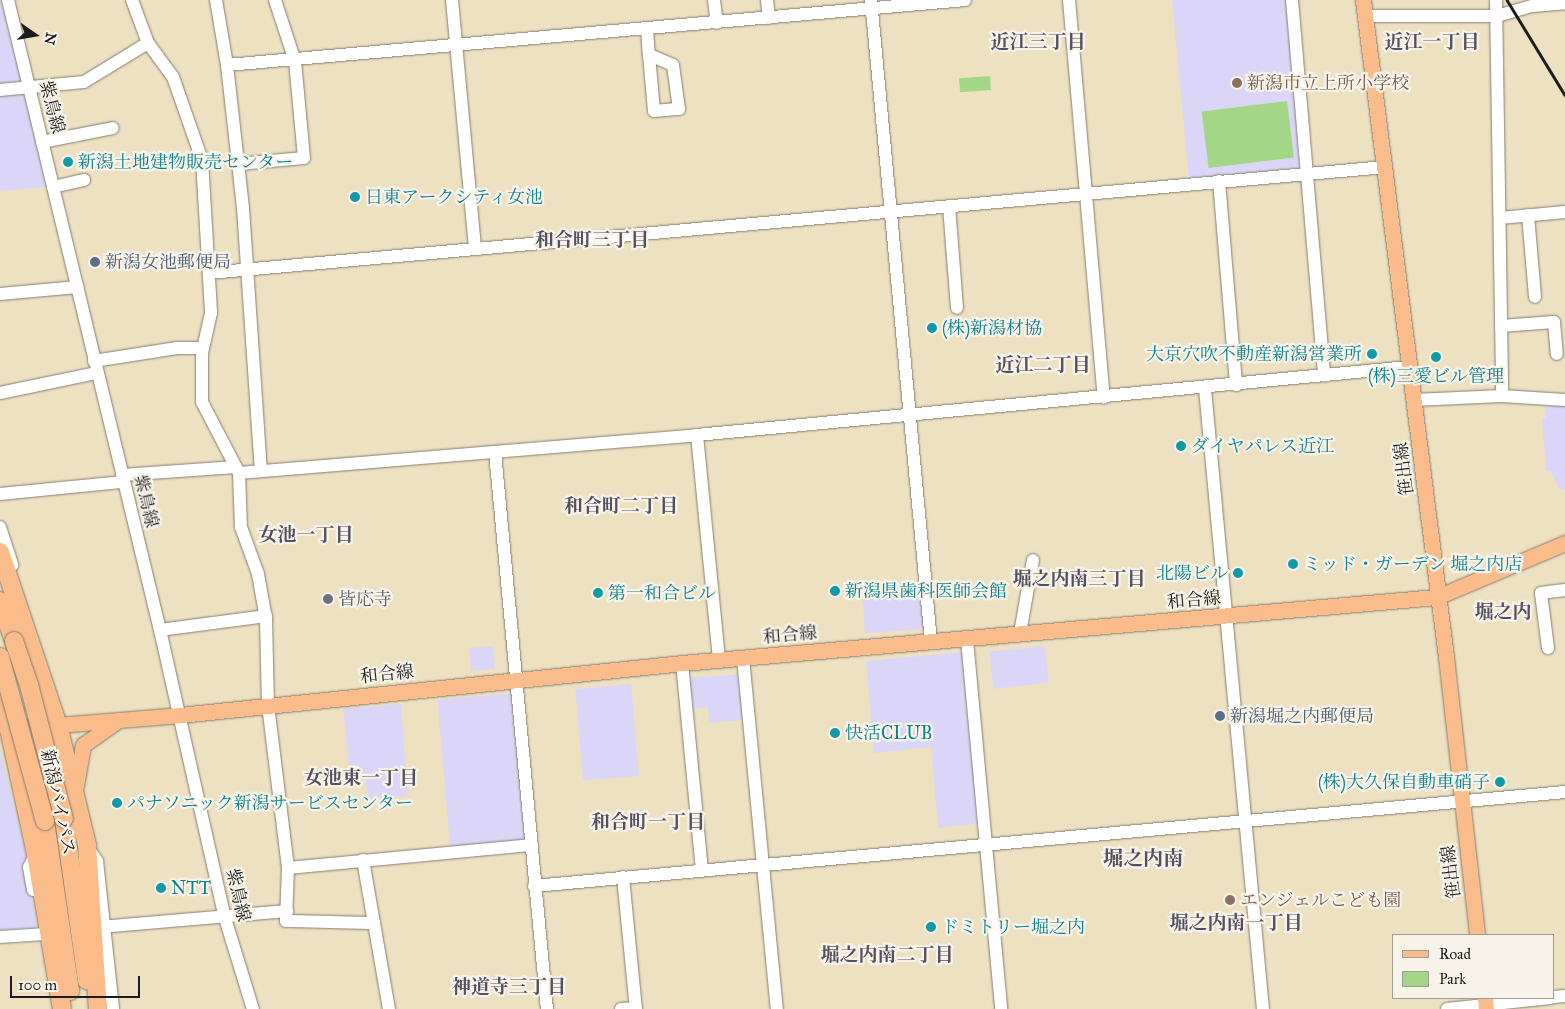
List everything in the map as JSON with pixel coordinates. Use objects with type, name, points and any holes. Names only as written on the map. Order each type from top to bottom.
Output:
[{"type":"highway","points":[[0,552],[12,585],[22,640],[37,676],[38,710],[29,723],[5,730]]},
{"type":"highway","name":"新潟バイパス","points":[[0,601],[22,640],[48,752],[71,815],[90,1009]]},
{"type":"highway","points":[[22,640],[58,725],[71,815],[87,846],[98,1009]]},
{"type":"highway","name":"新潟バイパス","points":[[0,657],[46,821],[61,911],[72,1009]]},
{"type":"highway","points":[[0,703],[36,854],[62,1009]]},
{"type":"highway","points":[[25,802],[28,770],[37,748],[47,733],[58,725]]},
{"type":"main road","name":"笹出線","points":[[1363,0],[1414,400],[1478,934]]},
{"type":"main road","name":"和合線","points":[[5,730],[180,715],[682,663],[967,640],[1020,633],[1437,597],[1565,543]]},
{"type":"main road","points":[[71,815],[83,745],[97,733],[121,720]]},
{"type":"street","name":"紫鳥線","points":[[8,0],[78,287],[122,479],[160,630],[224,915],[253,1009]]},
{"type":"street","points":[[132,0],[148,43],[173,77],[202,160],[211,313],[203,348],[202,402],[237,470],[241,527],[258,574],[266,616],[268,705],[288,868],[286,921],[374,923]]},
{"type":"street","points":[[216,0],[227,65],[239,164],[248,267],[261,470]]},
{"type":"street","points":[[239,164],[304,158],[295,61],[276,0]]},
{"type":"street","points":[[452,0],[475,249]]},
{"type":"street","points":[[714,0],[716,23]]},
{"type":"street","points":[[767,0],[769,18]]},
{"type":"street","points":[[227,65],[295,61],[769,18],[872,4],[965,0]]},
{"type":"street","points":[[1069,0],[1104,396]]},
{"type":"street","points":[[1292,0],[1324,376]]},
{"type":"street","points":[[1496,0],[1502,396]]},
{"type":"street","points":[[1365,16],[1497,16],[1538,3],[1565,3]]},
{"type":"street","points":[[872,4],[893,211],[931,642]]},
{"type":"street","points":[[647,29],[649,54]]},
{"type":"street","points":[[0,90],[84,82],[148,43]]},
{"type":"street","points":[[42,142],[113,128]]},
{"type":"street","points":[[209,273],[248,267],[475,249],[1384,167]]},
{"type":"street","points":[[53,187],[84,180]]},
{"type":"street","points":[[1219,181],[1236,385]]},
{"type":"street","points":[[949,206],[957,308]]},
{"type":"street","points":[[1500,218],[1565,212]]},
{"type":"street","points":[[1528,215],[1535,297]]},
{"type":"street","points":[[0,294],[78,287]]},
{"type":"street","points":[[1501,326],[1554,322],[1557,354]]},
{"type":"street","points":[[0,393],[96,367],[177,348],[203,348]]},
{"type":"street","points":[[0,494],[122,479],[237,470],[261,470],[697,435],[1104,396],[1205,389],[1409,367]]},
{"type":"street","points":[[1205,389],[1263,1009]]},
{"type":"street","points":[[1414,400],[1502,396],[1565,400]]},
{"type":"street","points":[[697,435],[719,660]]},
{"type":"street","points":[[495,452],[517,681],[530,845],[547,1009]]},
{"type":"street","points":[[0,527],[12,559],[12,585]]},
{"type":"street","points":[[1020,633],[1033,560]]},
{"type":"street","points":[[1548,648],[1541,593],[1565,590]]},
{"type":"street","points":[[160,630],[266,616]]},
{"type":"street","points":[[967,640],[1001,1009]]},
{"type":"street","points":[[743,658],[777,1009]]},
{"type":"street","points":[[682,663],[702,870]]},
{"type":"street","points":[[534,886],[764,863],[987,846],[1565,792]]},
{"type":"street","points":[[288,868],[530,845]]},
{"type":"street","points":[[87,846],[97,861],[113,1009]]},
{"type":"street","points":[[36,854],[29,868],[43,934],[53,1009]]},
{"type":"street","points":[[363,860],[389,1009]]},
{"type":"street","points":[[621,1009],[636,1008],[623,878]]},
{"type":"street","points":[[103,927],[287,911]]},
{"type":"street","points":[[0,937],[43,934]]},
{"type":"street","points":[[1447,1009],[1539,999]]},
{"type":"shaded area","points":[[0,0],[16,53],[46,187],[0,191]]},
{"type":"shaded area","name":"新潟市立上所小学校","points":[[1172,0],[1288,0],[1303,165],[1298,169],[1189,179]]},
{"type":"shaded area","points":[[1545,401],[1565,404],[1565,489],[1559,489],[1550,471],[1546,471],[1542,418],[1546,418]]},
{"type":"shaded area","points":[[923,589],[926,629],[865,633],[862,593]]},
{"type":"shaded area","points":[[493,646],[495,669],[471,671],[469,648]]},
{"type":"shaded area","points":[[1045,646],[1049,683],[993,689],[989,652]]},
{"type":"shaded area","points":[[965,652],[981,823],[938,828],[931,747],[874,753],[866,661]]},
{"type":"shaded area","points":[[742,674],[746,720],[709,723],[708,707],[690,709],[688,678]]},
{"type":"shaded area","points":[[631,684],[639,776],[583,781],[575,689]]},
{"type":"shaded area","points":[[514,693],[527,841],[450,848],[437,700]]},
{"type":"shaded area","points":[[401,704],[408,796],[368,799],[365,775],[350,776],[343,709]]},
{"type":"shaded area","points":[[0,751],[26,852],[37,932],[0,933]]},
{"type":"green space","points":[[990,76],[991,90],[960,92],[959,78]]},
{"type":"green space","points":[[1287,101],[1294,158],[1209,168],[1202,111]]},
{"type":"railway","points":[[1507,0],[1565,95]]},
{"type":"place","name":"新潟市立上所小学校","points":[[1237,83]]},
{"type":"place","name":"新潟土地建物販売センター","points":[[68,162]]},
{"type":"place","name":"日東アークシティ女池","points":[[355,197]]},
{"type":"place","name":"新潟女池郵便局","points":[[95,262]]},
{"type":"place","name":"(株)新潟材協","points":[[932,328]]},
{"type":"place","name":"大京穴吹不動産新潟営業所","points":[[1372,354]]},
{"type":"place","name":"(株)三愛ビル管理","points":[[1436,357]]},
{"type":"place","name":"ダイヤパレス近江","points":[[1181,446]]},
{"type":"place","name":"ミッド・ガーデン 堀之内店","points":[[1293,564]]},
{"type":"place","name":"北陽ビル","points":[[1238,573]]},
{"type":"place","name":"新潟県歯科医師会館","points":[[835,591]]},
{"type":"place","name":"第一和合ビル","points":[[598,593]]},
{"type":"place","name":"皆応寺","points":[[328,599]]},
{"type":"place","name":"新潟堀之内郵便局","points":[[1220,716]]},
{"type":"place","name":"快活CLUB","points":[[835,733]]},
{"type":"place","name":"(株)大久保自動車硝子","points":[[1500,782]]},
{"type":"place","name":"パナソニック新潟サービスセンター","points":[[117,803]]},
{"type":"place","name":"NTT","points":[[161,888]]},
{"type":"place","name":"エンジェルこども園","points":[[1230,900]]},
{"type":"place","name":"ドミトリー堀之内","points":[[931,927]]},
{"type":"district","name":"近江三丁目","points":[[1038,42]]},
{"type":"district","name":"近江一丁目","points":[[1432,42]]},
{"type":"district","name":"和合町三丁目","points":[[592,240]]},
{"type":"district","name":"近江二丁目","points":[[1043,365]]},
{"type":"district","name":"和合町二丁目","points":[[621,506]]},
{"type":"district","name":"女池一丁目","points":[[306,535]]},
{"type":"district","name":"堀之内南三丁目","points":[[1079,579]]},
{"type":"district","name":"堀之内","points":[[1503,612]]},
{"type":"district","name":"女池東一丁目","points":[[361,778]]},
{"type":"district","name":"和合町一丁目","points":[[648,822]]},
{"type":"district","name":"堀之内南","points":[[1143,858]]},
{"type":"district","name":"堀之内南一丁目","points":[[1236,923]]},
{"type":"district","name":"堀之内南二丁目","points":[[887,955]]},
{"type":"district","name":"神道寺三丁目","points":[[509,987]]}]
